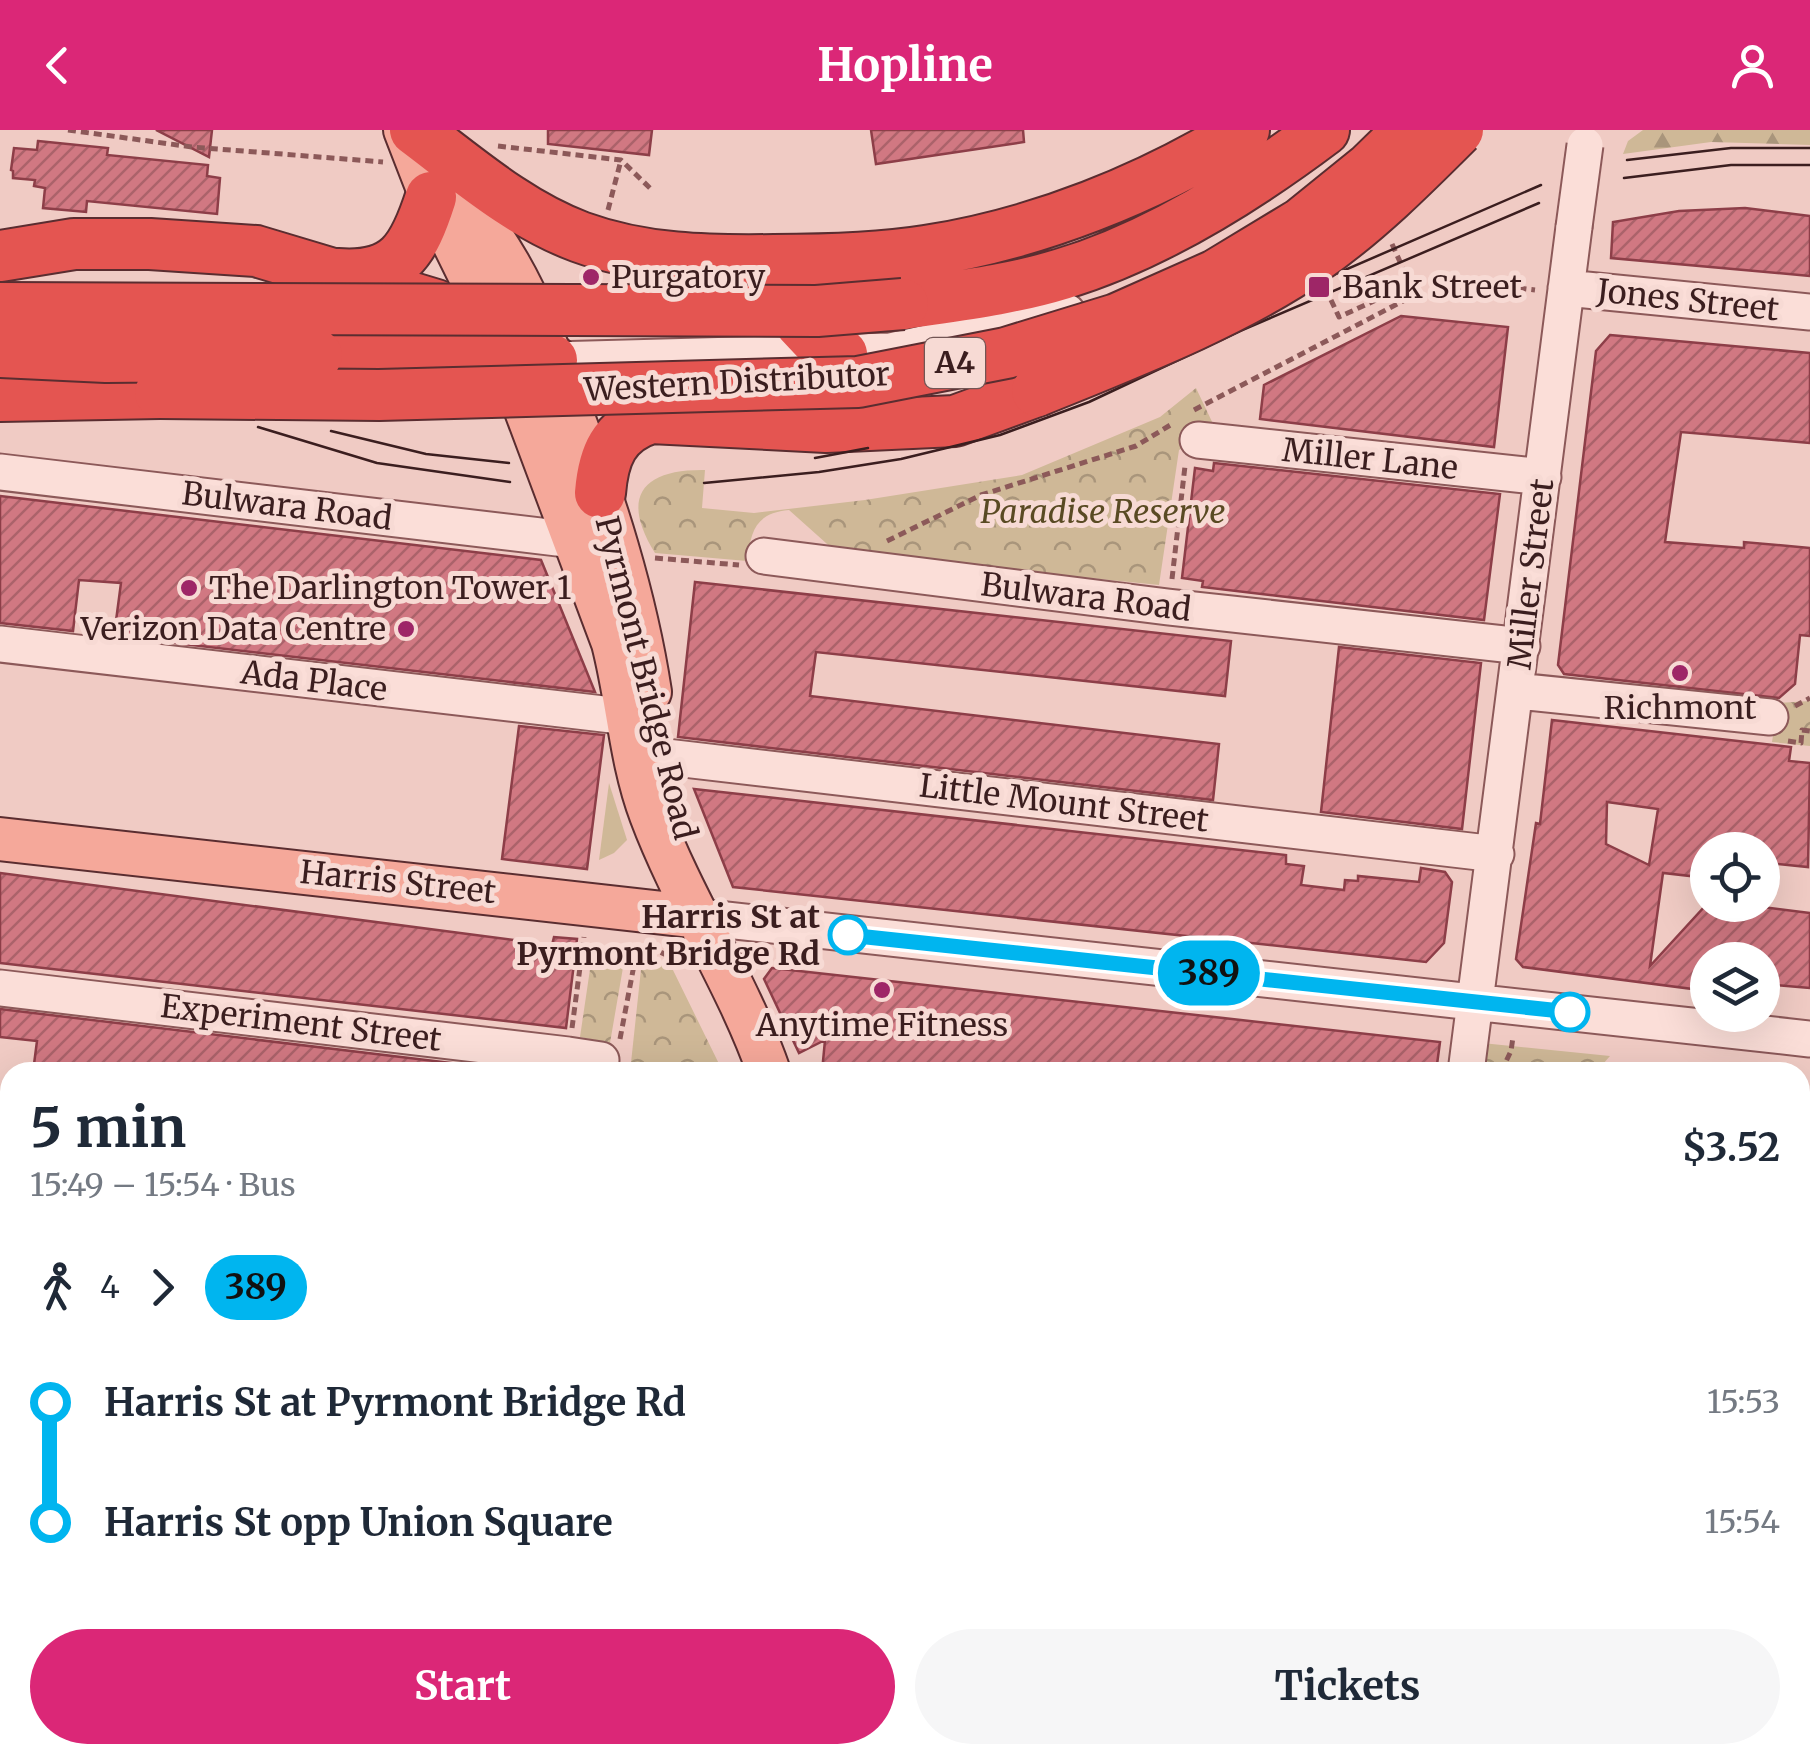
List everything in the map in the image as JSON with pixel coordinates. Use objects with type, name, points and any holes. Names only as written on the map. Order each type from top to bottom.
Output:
[{"type":"highway","points":[[807,330],[926,251],[1011,232],[1094,205],[1204,155],[1244,130]]},
{"type":"highway","name":"Western Distributor","points":[[0,308],[817,311],[902,304],[1003,288],[1062,274],[1101,259],[1194,216],[1271,170],[1324,130]]},
{"type":"highway","name":"Western Distributor","points":[[4,387],[379,396],[858,382],[1006,353],[1117,319],[1216,276],[1302,224],[1370,168],[1408,130]]},
{"type":"highway","points":[[600,493],[604,458],[612,444],[622,432],[651,418],[826,428],[954,421],[1155,343],[1314,258],[1398,190],[1458,130]]},
{"type":"highway","points":[[406,138],[525,212],[576,236],[616,249],[686,261],[807,330]]},
{"type":"highway","points":[[337,274],[363,276],[385,270],[410,249],[431,198]]},
{"type":"highway","points":[[0,256],[74,244],[256,251],[337,274],[523,343]]},
{"type":"highway","points":[[807,330],[809,412],[826,428]]},
{"type":"highway","points":[[4,387],[106,357],[317,355],[523,343]]},
{"type":"main road","name":"Pyrmont Bridge Road","points":[[406,138],[431,198],[523,343],[600,493],[639,620],[641,742]]},
{"type":"main road","name":"Pyrmont Bridge Road","points":[[406,138],[488,230],[509,265],[523,343],[574,540],[613,644],[641,742],[666,854],[764,1062]]},
{"type":"main road","name":"Harris Street","points":[[0,839],[698,917]]},
{"type":"street","points":[[523,343],[652,330],[807,330],[1033,295],[1176,244],[1319,156],[1353,130]]},
{"type":"street","points":[[807,330],[890,352],[1097,305],[1278,216],[1396,152],[1424,130]]},
{"type":"street","name":"Miller Street","points":[[1467,1062],[1542,478],[1550,289],[1574,227],[1584,135]]},
{"type":"street","name":"Jones Street","points":[[1550,289],[1810,312]]},
{"type":"street","name":"Miller Lane","points":[[1198,440],[1542,478]]},
{"type":"street","name":"Bulwara Road","points":[[0,472],[574,540]]},
{"type":"street","name":"Bulwara Road","points":[[764,556],[1168,607],[1522,646]]},
{"type":"street","name":"Ada Place","points":[[0,644],[641,742]]},
{"type":"street","points":[[1517,691],[1770,718]]},
{"type":"street","name":"Little Mount Street","points":[[641,742],[1496,854]]},
{"type":"street","name":"Harris Street","points":[[698,917],[1810,1039]]},
{"type":"street","name":"Experiment Street","points":[[0,988],[450,1056],[584,1062]]},
{"type":"path","points":[[68,130],[192,147],[406,138]]},
{"type":"path","points":[[485,145],[621,160],[653,191]]},
{"type":"path","points":[[605,224],[621,160]]},
{"type":"path","points":[[1331,300],[1339,318],[1410,284],[1390,238]]},
{"type":"path","points":[[1387,284],[1406,276]]},
{"type":"path","points":[[835,566],[981,495],[1136,446],[1215,396],[1405,300],[1494,285],[1550,289]]},
{"type":"path","points":[[1400,289],[1405,300]]},
{"type":"path","points":[[1168,607],[1186,456],[1198,440]]},
{"type":"path","points":[[653,558],[749,566],[764,556]]},
{"type":"path","points":[[571,1039],[584,936]]},
{"type":"path","points":[[606,1062],[636,944],[672,955],[683,966]]},
{"type":"path","points":[[1506,1062],[1513,1037]]},
{"type":"green space","points":[[1643,130],[1810,130],[1810,145],[1711,142],[1623,154],[1628,141]]},
{"type":"green space","name":"Paradise Reserve","points":[[1196,388],[1215,428],[1179,450],[1159,585],[836,552],[789,510],[769,515],[757,525],[747,561],[655,553],[639,516],[643,490],[652,481],[683,471],[705,470],[702,508],[754,513],[1022,475],[1160,417]]},
{"type":"green space","points":[[1810,701],[1810,746],[1772,742],[1778,703]]},
{"type":"green space","points":[[609,783],[627,840],[614,853],[599,860]]},
{"type":"green space","points":[[593,949],[625,956],[610,1043],[580,1037]]},
{"type":"green space","points":[[642,960],[671,966],[718,1062],[631,1062]]},
{"type":"green space","points":[[1453,1040],[1610,1056],[1605,1062],[1450,1062]]},
{"type":"building","points":[[156,130],[212,130],[209,157]]},
{"type":"building","points":[[548,130],[652,130],[649,155],[548,144]]},
{"type":"building","points":[[871,130],[1023,130],[1024,142],[876,164]]},
{"type":"building","points":[[38,141],[108,148],[107,155],[208,165],[207,176],[220,178],[217,214],[87,201],[86,212],[43,208],[45,188],[34,186],[35,180],[13,178],[11,170],[14,148],[37,150]]},
{"type":"building","points":[[1745,208],[1810,216],[1810,276],[1611,258],[1613,222],[1679,211]]},
{"type":"building","points":[[1401,316],[1508,327],[1494,447],[1260,419],[1264,385]]},
{"type":"building","points":[[1610,335],[1810,353],[1810,443],[1681,432],[1665,542],[1744,548],[1744,542],[1810,548],[1810,636],[1800,635],[1795,684],[1779,698],[1564,674],[1558,665],[1596,351]]},
{"type":"building","points":[[1214,463],[1500,494],[1484,620],[1202,587],[1203,581],[1182,578],[1195,468],[1213,471]]},
{"type":"building","points":[[0,496],[541,560],[595,692],[114,636],[121,583],[79,580],[73,631],[0,623]]},
{"type":"building","points":[[695,582],[1231,641],[1225,696],[816,652],[810,696],[1219,744],[1213,800],[678,737]]},
{"type":"building","points":[[1339,647],[1481,663],[1462,829],[1321,812]]},
{"type":"building","points":[[1552,720],[1791,747],[1789,761],[1810,763],[1808,867],[1780,864],[1780,832],[1690,832],[1690,876],[1663,873],[1650,966],[1690,922],[1780,922],[1780,909],[1810,913],[1810,988],[1780,986],[1780,942],[1690,942],[1690,989],[1523,967],[1516,959],[1536,823],[1540,824]],"holes":[[[1607,802],[1658,809],[1649,865],[1606,844]]]},
{"type":"building","points":[[519,726],[604,735],[587,869],[502,859]]},
{"type":"building","points":[[694,789],[1286,855],[1286,864],[1304,866],[1301,885],[1344,890],[1345,880],[1358,881],[1358,876],[1419,882],[1421,868],[1445,872],[1452,882],[1444,943],[1426,962],[733,887]]},
{"type":"building","points":[[0,873],[552,945],[554,937],[577,939],[566,1028],[0,963]]},
{"type":"building","points":[[772,968],[1440,1042],[1437,1062],[823,1062],[825,1040],[799,1053],[764,979]]},
{"type":"building","points":[[0,1009],[443,1062],[34,1062],[37,1041],[0,1037]]},
{"type":"tram line","points":[[1627,160],[1731,148],[1810,148]]},
{"type":"tram line","points":[[1624,178],[1731,165],[1810,165]]},
{"type":"tram line","points":[[1278,299],[1541,185]]},
{"type":"tram line","points":[[704,483],[901,459],[1000,435],[1089,402],[1240,331],[1539,203]]},
{"type":"tram line","points":[[258,427],[377,463],[510,482]]},
{"type":"tram line","points":[[331,431],[426,454],[509,463]]},
{"type":"tram line","points":[[815,458],[868,448]]},
{"type":"bus line","name":"389","points":[[848,935],[1570,1012]]},
{"type":"place","name":"Purgatory","points":[[591,277]]},
{"type":"place","name":"Bank Street","points":[[1319,287]]},
{"type":"place","name":"The Darlington Tower 1","points":[[189,588]]},
{"type":"place","name":"Verizon Data Centre","points":[[406,629]]},
{"type":"place","name":"Richmont","points":[[1680,673]]},
{"type":"place","name":"Harris St at Pyrmont Bridge Rd","points":[[848,935]]},
{"type":"place","name":"Anytime Fitness","points":[[882,990]]}]
